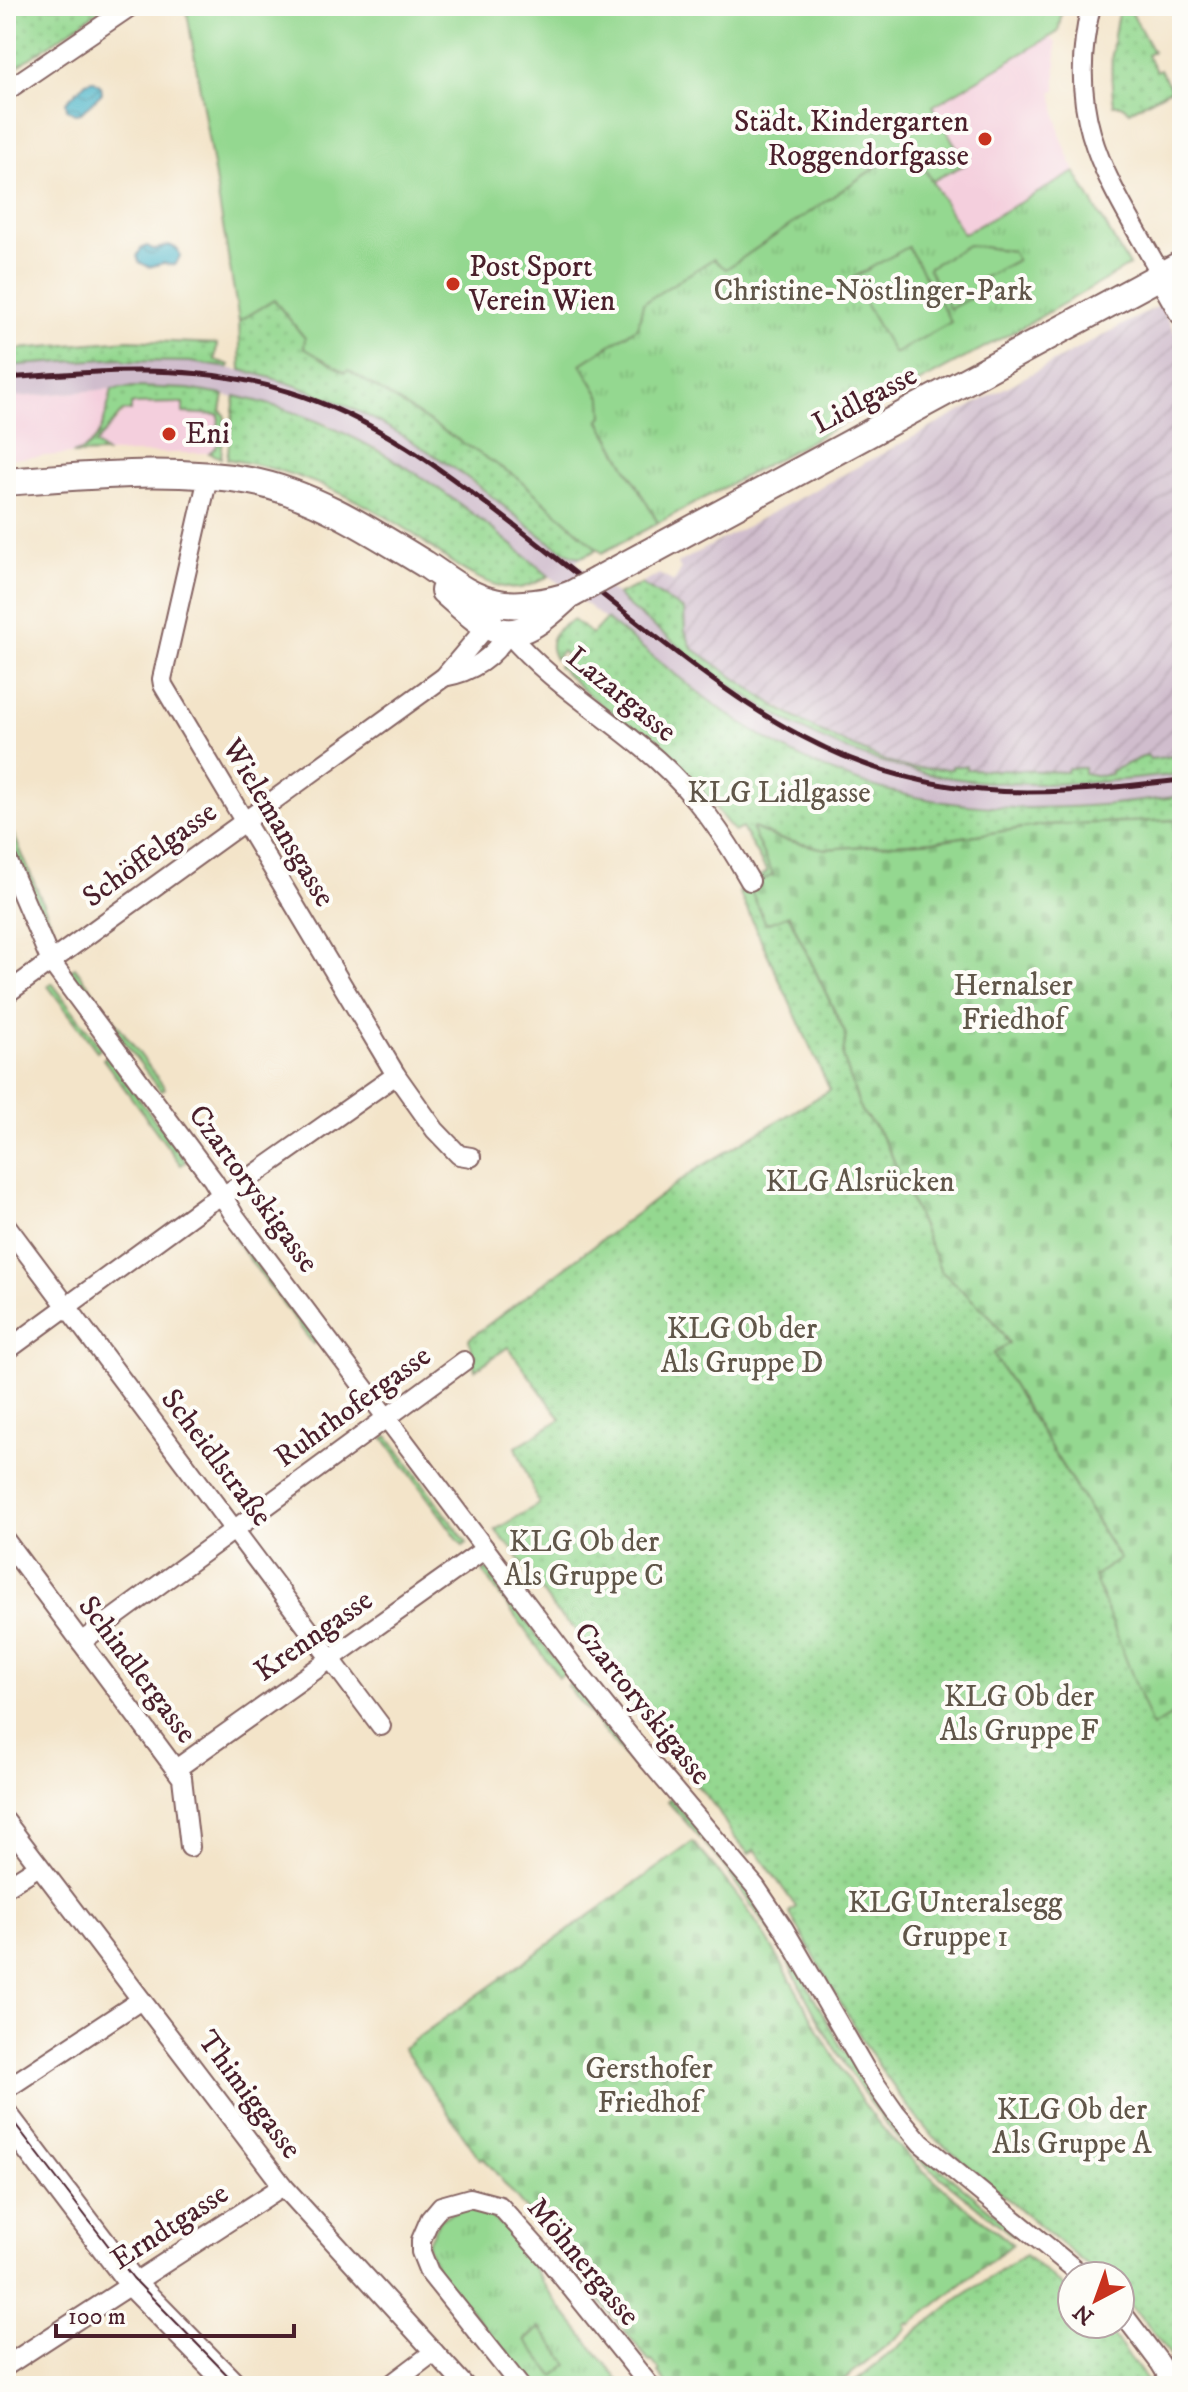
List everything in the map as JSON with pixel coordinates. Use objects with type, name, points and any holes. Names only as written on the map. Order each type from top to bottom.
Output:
[{"type":"main road","points":[[1172,270],[1182,311]]},
{"type":"main road","name":"Lidlgasse","points":[[570,594],[1172,270]]},
{"type":"main road","points":[[6,482],[108,476],[208,477],[250,481],[308,499],[347,518],[465,592],[500,603],[529,604],[570,594]]},
{"type":"main road","points":[[397,548],[496,629],[548,615],[570,594]]},
{"type":"main road","points":[[6,2117],[133,2284],[233,2386]]},
{"type":"street","points":[[6,91],[131,6]]},
{"type":"street","points":[[1091,6],[1081,83],[1089,130],[1101,167],[1144,249],[1172,270]]},
{"type":"street","name":"Wielemansgasse","points":[[208,477],[162,679],[243,821],[396,1075],[435,1130],[459,1155],[471,1157]]},
{"type":"street","name":"Schöffelgasse","points":[[6,994],[444,677],[463,674],[482,662],[496,651],[498,616],[529,604]]},
{"type":"street","name":"Lazargasse","points":[[496,629],[684,785],[716,823],[750,881]]},
{"type":"street","name":"Czartoryskigasse","points":[[6,857],[51,962],[485,1549],[634,1744],[755,1886],[784,1929],[865,2069],[895,2112],[921,2143],[1064,2260]]},
{"type":"street","points":[[6,1351],[207,1204],[396,1075]]},
{"type":"street","name":"Scheidlstraße","points":[[6,1225],[381,1726]]},
{"type":"street","name":"Ruhrhofergasse","points":[[81,1642],[464,1361]]},
{"type":"street","name":"Schindlergasse","points":[[6,1541],[182,1778],[190,1847]]},
{"type":"street","name":"Krenngasse","points":[[176,1769],[485,1549]]},
{"type":"street","name":"Thimiggasse","points":[[6,1822],[283,2186],[465,2386]]},
{"type":"street","points":[[6,1887],[39,1866]]},
{"type":"street","points":[[6,2089],[141,2000]]},
{"type":"street","name":"Erndtgasse","points":[[6,2366],[283,2186]]},
{"type":"street","name":"Möhnergasse","points":[[520,2386],[423,2262],[423,2231],[441,2206],[452,2201],[470,2198],[500,2206],[552,2264],[650,2386]]},
{"type":"street","points":[[1136,2331],[1174,2386]]},
{"type":"street","points":[[389,2386],[434,2352]]},
{"type":"shaded area","name":"Städt. Kindergarten Roggendorfgasse","points":[[1048,36],[1056,43],[1056,90],[1052,91],[1060,134],[1075,172],[963,234],[900,127]]},
{"type":"shaded area","points":[[1160,305],[1182,346],[1182,755],[1150,759],[1102,776],[1084,773],[1083,768],[1068,768],[1067,772],[966,769],[965,766],[953,766],[952,769],[910,768],[890,763],[823,733],[747,688],[692,648],[685,631],[684,610],[641,584],[659,574],[674,582],[681,570],[678,563]]},
{"type":"shaded area","points":[[121,358],[125,361],[190,362],[256,373],[316,392],[382,421],[435,455],[573,556],[584,557],[575,562],[724,680],[772,712],[834,745],[911,771],[983,783],[1044,785],[1182,774],[1182,796],[1141,802],[1013,809],[924,800],[861,784],[808,762],[752,730],[441,492],[380,450],[328,424],[274,405],[188,389],[135,387],[6,398],[6,366]]},
{"type":"shaded area","points":[[112,389],[102,429],[87,449],[72,454],[6,459],[6,398]]},
{"type":"shaded area","points":[[183,403],[184,413],[219,415],[217,446],[209,453],[106,453],[95,445],[111,422],[114,424],[131,404]]},
{"type":"green space","points":[[106,6],[17,67],[6,64],[6,7]]},
{"type":"green space","name":"Post Sport Verein Wien","points":[[190,6],[1063,6],[1058,32],[933,106],[966,164],[932,181],[910,144],[726,269],[713,259],[643,303],[638,327],[581,364],[602,399],[603,416],[599,420],[658,523],[602,553],[518,478],[348,370],[345,372],[304,348],[305,338],[274,300],[239,321],[187,12]]},
{"type":"green space","points":[[1120,6],[1128,6],[1153,52],[1147,55],[1156,71],[1160,69],[1171,89],[1130,111],[1121,105],[1114,105],[1112,92],[1112,56]]},
{"type":"green space","name":"Christine-Nöstlinger-Park","points":[[910,144],[963,234],[1075,172],[1129,266],[1028,324],[658,523],[599,419],[602,399],[581,364],[638,327],[643,303],[714,258],[726,268]]},
{"type":"green space","points":[[968,245],[1012,251],[1017,260],[983,278],[988,288],[950,309],[928,268]]},
{"type":"green space","points":[[908,247],[951,322],[894,354],[851,279]]},
{"type":"green space","points":[[274,300],[305,338],[518,478],[598,549],[581,556],[565,552],[476,484],[392,430],[306,389],[241,370],[239,321]]},
{"type":"green space","points":[[128,340],[217,344],[215,360],[230,365],[228,368],[190,362],[125,361],[121,358],[6,366],[6,350]]},
{"type":"green space","points":[[112,389],[188,389],[224,395],[221,458],[209,453],[217,446],[219,415],[183,413],[183,403],[131,404],[131,411],[123,411],[95,444],[106,453],[72,454],[90,445],[101,429]]},
{"type":"green space","points":[[235,396],[323,424],[403,465],[477,517],[549,576],[518,588],[479,579],[403,527],[340,493],[273,469],[227,459]]},
{"type":"green space","points":[[641,584],[684,610],[685,631],[692,648],[778,708],[823,733],[890,763],[909,768],[952,769],[952,766],[966,766],[966,769],[1067,772],[1068,768],[1084,768],[1084,773],[1101,776],[1147,755],[1150,759],[1182,755],[1182,774],[1127,780],[1022,784],[921,773],[872,759],[822,739],[772,712],[700,662],[617,595]]},
{"type":"green space","name":"KLG Lidlgasse","points":[[606,619],[705,698],[747,727],[818,766],[868,785],[919,798],[1021,808],[1127,803],[1182,796],[1182,820],[1045,825],[936,841],[825,849],[780,839],[754,828],[752,830],[774,876],[754,885],[752,881],[767,872],[742,828],[734,832],[677,765],[585,692],[558,666],[567,656],[562,651],[555,659],[551,641],[561,627],[573,620],[592,634]]},
{"type":"green space","name":"Hernalser Friedhof","points":[[1182,820],[1182,1709],[1152,1727],[1094,1576],[1120,1559],[993,1354],[1009,1343],[991,1317],[941,1271],[891,1154],[878,1130],[861,1111],[843,1056],[846,1035],[789,915],[766,924],[749,887],[773,875],[753,828],[780,839],[825,849],[936,841],[1045,825]]},
{"type":"green space","points":[[14,835],[55,932],[50,934],[9,838]]},
{"type":"green space","points":[[749,887],[788,914],[846,1035],[843,1056],[861,1111],[878,1130],[891,1154],[941,1271],[991,1317],[1009,1344],[993,1354],[1120,1560],[1094,1576],[1153,1726],[1182,1709],[1182,2361],[1177,2364],[1136,2312],[1136,2260],[1081,2260],[932,2136],[891,2084],[855,2028],[789,1912],[796,1907],[755,1849],[749,1854],[733,1836],[718,1810],[647,1727],[573,1627],[556,1612],[513,1550],[495,1530],[539,1504],[516,1447],[561,1419],[508,1347],[475,1370],[469,1339],[692,1172],[830,1090],[739,892]]},
{"type":"green space","points":[[75,967],[165,1088],[161,1091],[70,970]]},
{"type":"green space","points":[[52,983],[101,1048],[97,1051],[48,986]]},
{"type":"green space","points":[[107,1056],[186,1162],[181,1165],[103,1059]]},
{"type":"green space","points":[[239,1237],[317,1341],[313,1344],[235,1240]]},
{"type":"green space","points":[[388,1436],[467,1543],[463,1546],[384,1438]]},
{"type":"green space","points":[[487,1569],[565,1673],[559,1677],[483,1572]]},
{"type":"green space","points":[[572,1682],[641,1766],[636,1770],[567,1686]]},
{"type":"green space","points":[[670,1798],[729,1864],[785,1945],[780,1946],[718,1858],[667,1801]]},
{"type":"green space","name":"Gersthofer Friedhof","points":[[693,1842],[759,1926],[842,2070],[885,2131],[919,2166],[1012,2244],[910,2325],[905,2325],[907,2329],[836,2386],[668,2386],[652,2361],[483,2157],[480,2159],[403,2048]]},
{"type":"green space","points":[[789,1952],[842,2048],[912,2143],[908,2147],[887,2125],[840,2057],[789,1964],[785,1954]]},
{"type":"green space","points":[[917,2149],[1015,2231],[1012,2235],[924,2164],[914,2154]]},
{"type":"green space","points":[[464,2209],[484,2212],[506,2228],[556,2302],[622,2384],[533,2386],[468,2307],[440,2279],[427,2244],[440,2220]]},
{"type":"green space","points":[[1025,2255],[1056,2281],[1056,2340],[1116,2340],[1150,2384],[849,2386],[959,2298]]},
{"type":"green space","points":[[540,2328],[569,2364],[554,2376],[525,2340]]},
{"type":"water","points":[[93,80],[101,86],[102,93],[81,113],[75,114],[67,109],[66,102],[86,82]]},
{"type":"water","points":[[169,245],[178,249],[180,256],[176,264],[149,267],[139,262],[137,256],[141,249],[147,246],[154,250]]},
{"type":"tram line","points":[[6,2112],[133,2278],[238,2386]]},
{"type":"railway","points":[[6,378],[114,371],[220,376],[290,392],[351,416],[408,448],[461,485],[685,659],[762,713],[801,736],[884,771],[931,783],[1006,792],[1082,790],[1182,780]]},
{"type":"place","name":"Städt. Kindergarten Roggendorfgasse","points":[[985,139]]},
{"type":"place","name":"Post Sport Verein Wien","points":[[453,284]]},
{"type":"place","name":"Eni","points":[[169,434]]},
{"type":"park label","name":"KLG Alsrücken","points":[[860,1182]]},
{"type":"park label","name":"KLG Ob der Als Gruppe D","points":[[742,1346]]},
{"type":"park label","name":"KLG Ob der Als Gruppe C","points":[[584,1559]]},
{"type":"park label","name":"KLG Ob der Als Gruppe F","points":[[1019,1714]]},
{"type":"park label","name":"KLG Unteralsegg Gruppe 1","points":[[955,1920]]},
{"type":"park label","name":"KLG Ob der Als Gruppe A","points":[[1072,2127]]}]
